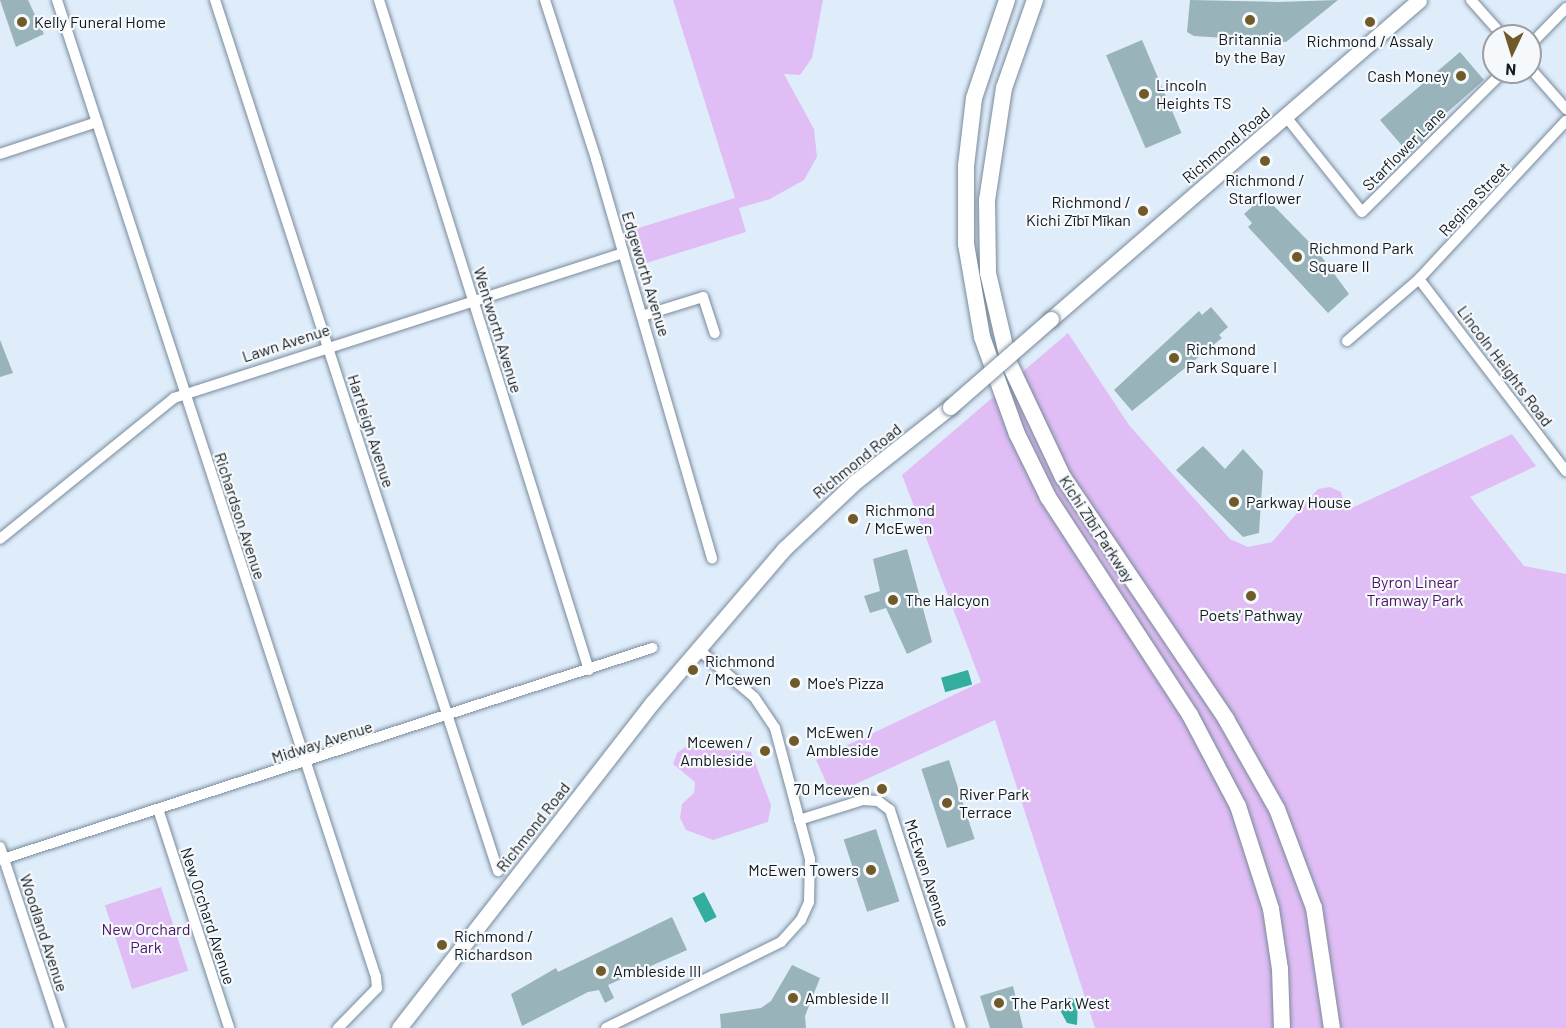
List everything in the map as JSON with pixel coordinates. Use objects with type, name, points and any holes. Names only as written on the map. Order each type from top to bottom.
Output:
[{"type":"highway","name":"Kichi Zībī Parkway","points":[[1007,0],[974,98],[966,166],[966,244],[980,329],[999,390],[1038,479],[1078,548],[1191,715],[1238,806],[1271,909],[1280,969],[1282,1028]]},
{"type":"highway","name":"Kichi Zībī Parkway","points":[[1035,0],[1004,88],[987,200],[988,273],[1009,363],[1063,477],[1226,719],[1277,809],[1316,916],[1332,1028]]},
{"type":"main road","name":"Richmond Road","points":[[399,1028],[698,649],[809,525],[1287,117],[1419,0]]},
{"type":"street","name":"Richardson Avenue","points":[[57,0],[304,763],[376,977],[377,988],[338,1028]]},
{"type":"street","name":"Hartleigh Avenue","points":[[215,0],[498,871]]},
{"type":"street","name":"Wentworth Avenue","points":[[379,0],[589,670]]},
{"type":"street","name":"Edgeworth Avenue","points":[[544,0],[642,316],[712,559]]},
{"type":"street","points":[[1471,0],[1492,24]]},
{"type":"street","points":[[1542,33],[1566,8]]},
{"type":"street","points":[[1542,82],[1566,110]]},
{"type":"street","name":"Starflower Lane","points":[[1287,117],[1362,212],[1491,84]]},
{"type":"street","name":"Regina Street","points":[[1347,341],[1419,279],[1566,121]]},
{"type":"street","points":[[0,154],[97,122]]},
{"type":"street","name":"Lawn Avenue","points":[[0,539],[143,419],[184,393],[328,345],[623,253]]},
{"type":"street","name":"Lincoln Heights Road","points":[[1419,279],[1566,471]]},
{"type":"street","points":[[642,316],[703,297],[715,333]]},
{"type":"street","name":"Midway Avenue","points":[[2,860],[159,812],[652,648]]},
{"type":"street","points":[[606,1028],[771,948],[794,930],[806,910],[812,880],[799,820],[771,719],[748,691],[698,649]]},
{"type":"street","name":"McEwen Avenue","points":[[799,820],[863,800],[878,801],[890,810],[961,1028]]},
{"type":"street","name":"New Orchard Avenue","points":[[159,812],[229,1028]]},
{"type":"street","name":"Woodland Avenue","points":[[0,847],[2,860],[60,1028]]},
{"type":"green space","points":[[673,0],[823,0],[812,58],[800,75],[784,74],[814,129],[817,157],[804,180],[770,199],[739,208],[746,232],[643,264],[632,230],[735,198]]},
{"type":"green space","name":"Byron Linear Tramway Park","points":[[1068,333],[1129,425],[1230,539],[1248,547],[1272,542],[1318,489],[1330,487],[1341,492],[1345,511],[1512,434],[1536,466],[1470,497],[1524,566],[1566,574],[1566,1028],[1095,1028],[995,720],[832,795],[816,760],[981,682],[902,475]]},
{"type":"green space","points":[[687,746],[751,752],[771,805],[768,822],[713,840],[686,830],[680,818],[682,804],[694,793],[695,782],[673,764],[677,753]]},
{"type":"green space","name":"New Orchard Park","points":[[161,887],[188,971],[132,989],[105,905]]},
{"type":"shaded area","points":[[968,670],[972,684],[945,692],[941,678]]},
{"type":"shaded area","points":[[704,892],[717,917],[705,923],[692,898]]},
{"type":"shaded area","points":[[1066,997],[1078,1000],[1077,1025],[1067,1023],[1060,1010]]},
{"type":"building","name":"Kelly Funeral Home","points":[[0,0],[28,0],[44,34],[16,47]]},
{"type":"building","name":"Britannia by the Bay","points":[[1190,0],[1278,2],[1338,0],[1286,42],[1194,36],[1187,32]]},
{"type":"building","name":"Lincoln Heights TS","points":[[1142,40],[1181,133],[1146,148],[1106,55]]},
{"type":"building","points":[[1460,52],[1482,78],[1482,82],[1434,124],[1437,127],[1409,154],[1380,120]]},
{"type":"building","name":"Richmond Park Square II","points":[[1264,196],[1316,249],[1349,294],[1328,313],[1248,227],[1252,223],[1244,214]]},
{"type":"building","name":"Richmond Park Square I","points":[[1211,307],[1228,327],[1219,335],[1222,338],[1132,411],[1114,390],[1199,311],[1202,315]]},
{"type":"building","points":[[0,340],[13,373],[0,377]]},
{"type":"building","name":"Parkway House","points":[[1203,446],[1225,469],[1243,449],[1263,471],[1259,533],[1243,537],[1176,470]]},
{"type":"building","name":"The Halcyon","points":[[907,549],[932,642],[907,654],[886,608],[870,613],[864,596],[880,591],[873,559]]},
{"type":"building","name":"River Park Terrace","points":[[949,760],[975,839],[947,848],[921,769]]},
{"type":"building","name":"McEwen Towers","points":[[876,829],[899,901],[867,912],[844,840]]},
{"type":"building","name":"Ambleside III","points":[[672,917],[687,950],[608,985],[614,998],[605,1003],[599,990],[588,992],[522,1026],[511,994],[556,968],[558,972]]},
{"type":"building","name":"Ambleside II","points":[[792,965],[820,978],[805,1016],[806,1028],[721,1028],[720,1014],[761,1008],[771,1001]]},
{"type":"building","name":"The Park West","points":[[1013,986],[1023,1028],[990,1028],[980,996]]},
{"type":"place","name":"Britannia by the Bay","points":[[1250,20]]},
{"type":"place","name":"Kelly Funeral Home","points":[[22,22]]},
{"type":"place","name":"Richmond / Assaly","points":[[1370,22]]},
{"type":"place","name":"Cash Money","points":[[1461,76]]},
{"type":"place","name":"Lincoln Heights TS","points":[[1144,94]]},
{"type":"place","name":"Richmond / Starflower","points":[[1265,161]]},
{"type":"place","name":"Richmond / Kichi Zībī Mīkan","points":[[1143,211]]},
{"type":"place","name":"Richmond Park Square II","points":[[1297,257]]},
{"type":"place","name":"Richmond Park Square I","points":[[1174,358]]},
{"type":"place","name":"Parkway House","points":[[1234,502]]},
{"type":"place","name":"Richmond / McEwen","points":[[853,519]]},
{"type":"place","name":"Poets' Pathway","points":[[1251,596]]},
{"type":"place","name":"The Halcyon","points":[[893,600]]},
{"type":"place","name":"Richmond / Mcewen","points":[[693,670]]},
{"type":"place","name":"Moe's Pizza","points":[[795,683]]},
{"type":"place","name":"McEwen / Ambleside","points":[[794,741]]},
{"type":"place","name":"Mcewen / Ambleside","points":[[765,751]]},
{"type":"place","name":"70 Mcewen","points":[[882,789]]},
{"type":"place","name":"River Park Terrace","points":[[947,803]]},
{"type":"place","name":"McEwen Towers","points":[[871,870]]},
{"type":"place","name":"Richmond / Richardson","points":[[442,945]]},
{"type":"place","name":"Ambleside III","points":[[601,971]]},
{"type":"place","name":"Ambleside II","points":[[793,998]]},
{"type":"place","name":"The Park West","points":[[999,1003]]}]
